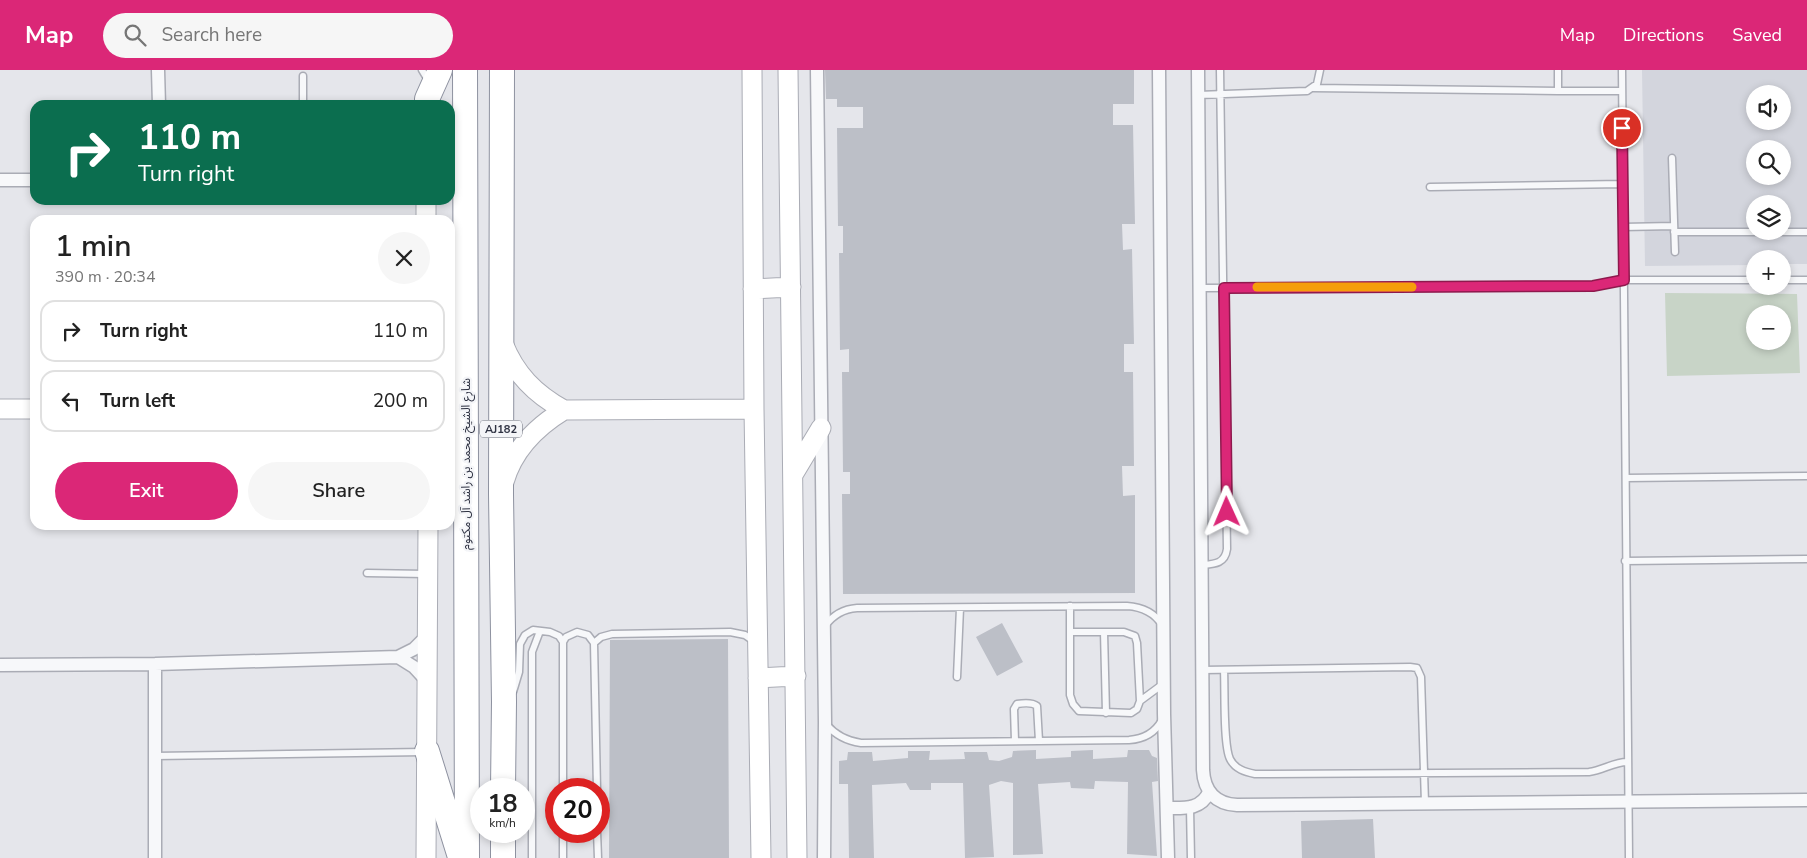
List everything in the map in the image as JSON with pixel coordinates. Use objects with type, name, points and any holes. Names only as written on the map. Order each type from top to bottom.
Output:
[{"type":"highway","name":"شارع الشيخ محمد بن راشد آل مكتوم","points":[[465,70],[467,858]]},
{"type":"highway","name":"AJ182","points":[[502,70],[501,494],[503,778]]},
{"type":"highway","points":[[427,752],[460,858]]},
{"type":"street","points":[[158,70],[159,100]]},
{"type":"street","points":[[752,70],[754,408],[761,858]]},
{"type":"street","points":[[788,70],[797,858]]},
{"type":"street","points":[[817,70],[824,858]]},
{"type":"street","points":[[1158,70],[1164,714],[1168,858]]},
{"type":"street","points":[[1198,70],[1203,770],[1205,784],[1209,792],[1217,800],[1237,805],[1807,800]]},
{"type":"street","points":[[0,180],[30,180]]},
{"type":"street","points":[[753,288],[791,287]]},
{"type":"street","points":[[501,338],[508,357],[518,374],[547,401],[564,410],[754,408]]},
{"type":"street","points":[[0,409],[30,409]]},
{"type":"street","points":[[501,494],[509,469],[523,445],[548,420],[564,410]]},
{"type":"street","points":[[794,474],[820,428]]},
{"type":"street","points":[[426,858],[428,530]]},
{"type":"street","points":[[0,665],[155,664],[398,658],[414,649],[426,637]]},
{"type":"street","points":[[398,658],[414,667],[426,680]]},
{"type":"street","points":[[155,664],[155,858]]},
{"type":"street","points":[[758,678],[796,676]]},
{"type":"street","points":[[1167,808],[1190,808],[1200,805],[1209,792]]},
{"type":"lane","points":[[1201,565],[1218,563],[1225,558],[1228,549],[1220,70]]},
{"type":"lane","points":[[1313,88],[1320,78],[1320,70]]},
{"type":"lane","points":[[1558,70],[1558,91]]},
{"type":"lane","points":[[1622,70],[1629,858]]},
{"type":"lane","points":[[303,76],[303,100]]},
{"type":"lane","points":[[1198,95],[1301,92],[1313,88],[1622,91]]},
{"type":"lane","points":[[1672,158],[1675,252]]},
{"type":"lane","points":[[1430,187],[1623,184]]},
{"type":"lane","points":[[1623,227],[1807,232]]},
{"type":"lane","points":[[1199,288],[1593,286],[1624,280],[1746,280]]},
{"type":"lane","points":[[1791,280],[1807,280]]},
{"type":"lane","points":[[1626,478],[1807,476]]},
{"type":"lane","points":[[1626,561],[1807,560]]},
{"type":"lane","points":[[367,573],[428,574]]},
{"type":"lane","points":[[1070,606],[1070,632],[1070,695],[1073,704],[1079,711],[1084,712],[1130,713],[1137,709],[1140,701],[1135,636],[1128,632],[1070,632]]},
{"type":"lane","points":[[823,632],[830,619],[836,614],[850,609],[1070,606],[1136,607],[1152,614],[1164,629]]},
{"type":"lane","points":[[957,677],[960,608]]},
{"type":"lane","points":[[504,702],[513,692],[518,679],[522,639],[529,632],[540,631],[555,633],[562,638],[563,778]]},
{"type":"lane","points":[[532,858],[532,652],[540,631]]},
{"type":"lane","points":[[562,642],[566,636],[577,632],[588,635],[594,643],[597,778]]},
{"type":"lane","points":[[594,643],[601,637],[612,634],[730,632],[745,635],[758,645]]},
{"type":"lane","points":[[1104,632],[1106,713]]},
{"type":"lane","points":[[1202,670],[1410,666],[1417,668],[1421,677],[1425,803]]},
{"type":"lane","points":[[1224,670],[1228,752],[1230,759],[1241,770],[1255,774],[1589,772],[1627,762]]},
{"type":"lane","points":[[1140,701],[1164,683]]},
{"type":"lane","points":[[1015,741],[1014,709],[1020,703],[1037,706],[1039,741]]},
{"type":"lane","points":[[824,722],[837,735],[853,742],[862,743],[1137,740],[1157,728],[1164,714]]},
{"type":"lane","points":[[155,756],[427,752]]},
{"type":"lane","points":[[1190,808],[1191,858]]},
{"type":"lane","points":[[563,843],[563,858]]},
{"type":"lane","points":[[597,843],[598,858]]},
{"type":"shaded area","points":[[1642,70],[1807,70],[1807,264],[1791,264],[1791,250],[1746,250],[1746,265],[1645,266]]},
{"type":"green space","points":[[1665,293],[1797,294],[1800,373],[1667,376]]},
{"type":"building","points":[[825,70],[1134,70],[1134,104],[1113,104],[1113,125],[1133,125],[1135,224],[1122,224],[1123,250],[1132,249],[1134,344],[1124,344],[1124,372],[1133,372],[1134,466],[1122,466],[1123,496],[1135,495],[1135,593],[843,594],[842,494],[850,494],[850,472],[843,472],[842,372],[849,372],[849,349],[840,350],[839,253],[843,253],[843,226],[838,226],[837,128],[863,128],[863,107],[837,107],[837,99],[826,99]]},
{"type":"building","points":[[1002,623],[1023,662],[997,676],[976,637]]},
{"type":"building","points":[[728,639],[729,858],[609,858],[610,640]]},
{"type":"building","points":[[1036,750],[1036,759],[1071,757],[1071,751],[1093,750],[1093,759],[1127,757],[1128,750],[1149,750],[1152,756],[1157,758],[1158,781],[1152,782],[1157,856],[1127,854],[1128,782],[1095,781],[1094,789],[1071,788],[1070,782],[1038,784],[1043,854],[1013,855],[1013,783],[1001,781],[989,785],[994,857],[965,858],[963,783],[931,783],[931,790],[910,790],[906,783],[872,785],[874,858],[849,858],[848,784],[839,784],[839,761],[847,760],[848,752],[872,752],[873,761],[908,758],[908,751],[930,751],[929,760],[965,759],[964,752],[987,752],[989,760],[999,761],[1012,757],[1013,751]]},
{"type":"building","points":[[1373,819],[1375,858],[1302,858],[1301,821]]},
{"type":"slow traffic","points":[[1257,287],[1412,287]]},
{"type":"route","points":[[1227,512],[1224,288],[1593,286],[1624,280],[1622,128]]}]
